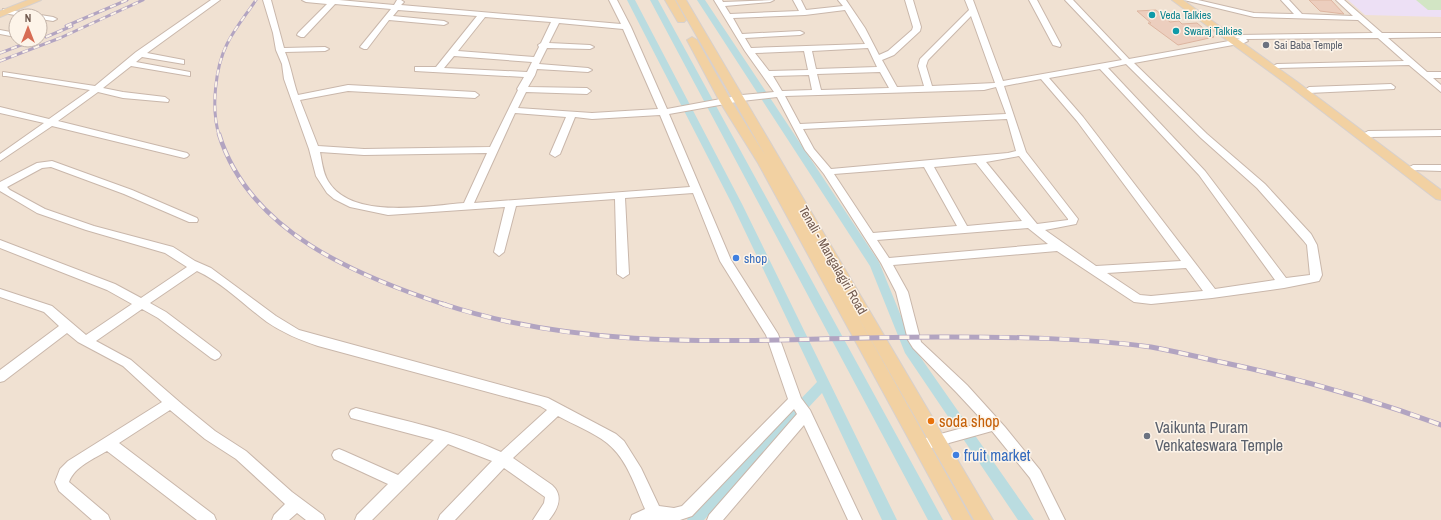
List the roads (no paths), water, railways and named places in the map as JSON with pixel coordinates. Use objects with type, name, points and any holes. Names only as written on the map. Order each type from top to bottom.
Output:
[{"type":"main road","points":[[3,13],[36,0]]},
{"type":"main road","points":[[670,0],[732,100],[764,163],[920,446],[963,520]]},
{"type":"main road","name":"Tenali - Mangalagiri Road","points":[[681,0],[732,100],[787,179],[886,354],[943,438],[984,520]]},
{"type":"main road","points":[[1177,0],[1239,40],[1441,196]]},
{"type":"main road","points":[[1183,0],[1277,66],[1441,188]]},
{"type":"street","points":[[0,158],[98,89],[139,54],[216,0]]},
{"type":"street","points":[[267,0],[280,50],[286,64],[288,79],[314,149],[324,183],[331,192],[344,201],[362,208],[388,212],[697,190]]},
{"type":"street","points":[[306,0],[334,1],[627,27]]},
{"type":"street","points":[[364,47],[402,0]]},
{"type":"street","points":[[613,0],[669,112],[697,190],[726,261],[772,334],[795,400],[805,413],[855,520]]},
{"type":"street","points":[[768,0],[720,2],[749,51],[767,74],[776,94],[799,127],[810,150],[828,172],[886,262],[902,292],[914,340],[962,389],[990,426],[1035,474],[1058,520]]},
{"type":"street","points":[[797,0],[798,4],[805,13]]},
{"type":"street","points":[[842,0],[861,28],[869,46],[894,90]]},
{"type":"street","points":[[877,59],[891,53],[916,31],[917,27],[909,0]]},
{"type":"street","points":[[870,237],[1072,222],[1073,219],[1021,152],[1011,116],[998,86],[969,0]]},
{"type":"street","points":[[1033,0],[1057,45]]},
{"type":"street","points":[[979,160],[1033,226],[1059,247],[1133,296],[1145,300],[1212,294],[1315,278],[1316,275],[1311,242],[1261,186],[1204,136],[1128,62],[1070,0]]},
{"type":"street","points":[[1188,0],[1241,13],[1262,16],[1359,18]]},
{"type":"street","points":[[1230,0],[1241,13]]},
{"type":"street","points":[[1285,0],[1300,16]]},
{"type":"street","points":[[1340,0],[1441,89]]},
{"type":"street","points":[[301,35],[334,1]]},
{"type":"street","points":[[728,16],[805,13],[847,8]]},
{"type":"street","points":[[929,89],[922,66],[924,59],[973,10]]},
{"type":"street","points":[[439,69],[483,14]]},
{"type":"street","points":[[48,18],[53,19]]},
{"type":"street","points":[[388,18],[444,23]]},
{"type":"street","points":[[467,207],[521,89],[531,75],[542,45],[556,20]]},
{"type":"street","points":[[740,36],[800,33]]},
{"type":"street","points":[[512,110],[571,115],[669,112],[732,100],[776,94],[998,86],[1043,76],[1128,62],[1239,40],[1441,34]]},
{"type":"street","points":[[542,45],[590,47]]},
{"type":"street","points":[[749,51],[869,46]]},
{"type":"street","points":[[807,48],[817,92]]},
{"type":"street","points":[[280,50],[325,49]]},
{"type":"street","points":[[452,53],[588,70]]},
{"type":"street","points":[[139,54],[181,62]]},
{"type":"street","points":[[129,63],[187,74]]},
{"type":"street","points":[[1277,66],[1411,63]]},
{"type":"street","points":[[1102,66],[1202,173],[1284,284]]},
{"type":"street","points":[[418,69],[531,75]]},
{"type":"street","points":[[767,74],[882,69]]},
{"type":"street","points":[[6,74],[98,89],[123,95],[165,100]]},
{"type":"street","points":[[1425,75],[1441,75]]},
{"type":"street","points":[[1043,76],[1080,119],[1212,294]]},
{"type":"street","points":[[1309,90],[1391,87]]},
{"type":"street","points":[[295,98],[348,88],[475,95]]},
{"type":"street","points":[[521,89],[587,91]]},
{"type":"street","points":[[0,110],[184,156]]},
{"type":"street","points":[[555,154],[571,115]]},
{"type":"street","points":[[799,127],[1011,116]]},
{"type":"street","points":[[1368,134],[1441,133]]},
{"type":"street","points":[[314,149],[364,152],[493,150]]},
{"type":"street","points":[[828,172],[979,160],[1008,156],[1021,152]]},
{"type":"street","points":[[192,220],[128,192],[52,164],[40,165],[0,185],[6,192],[41,211],[90,228],[169,250],[207,271],[235,290],[272,319],[295,332],[318,341],[543,402],[611,438],[620,446],[627,455],[654,512]]},
{"type":"street","points":[[928,165],[964,229]]},
{"type":"street","points":[[1413,168],[1441,168]]},
{"type":"street","points":[[620,196],[623,274]]},
{"type":"street","points":[[499,252],[511,204]]},
{"type":"street","points":[[0,244],[111,287],[162,315],[215,355]]},
{"type":"street","points":[[886,262],[1059,247]]},
{"type":"street","points":[[1095,270],[1189,264]]},
{"type":"street","points":[[87,341],[196,266]]},
{"type":"street","points":[[0,293],[48,309],[87,341],[128,363],[171,403],[210,435],[241,455],[296,504],[318,520]]},
{"type":"street","points":[[1,375],[67,326]]},
{"type":"street","points":[[637,520],[654,512],[674,515],[687,511],[795,400]]},
{"type":"street","points":[[103,520],[64,486],[62,482],[65,473],[73,466],[171,403]]},
{"type":"street","points":[[445,520],[467,499],[503,459],[557,409]]},
{"type":"street","points":[[714,520],[805,413]]},
{"type":"street","points":[[356,414],[445,438],[503,459],[551,493],[553,498],[551,506],[540,520]]},
{"type":"street","points":[[920,446],[943,438],[990,426]]},
{"type":"street","points":[[362,520],[445,438]]},
{"type":"street","points":[[109,444],[209,520]]},
{"type":"street","points":[[339,454],[400,483]]},
{"type":"street","points":[[278,520],[296,504]]},
{"type":"waterway","points":[[631,0],[737,204],[824,383]]},
{"type":"waterway","points":[[654,0],[936,520]]},
{"type":"waterway","points":[[701,0],[875,265],[909,350],[1027,520]]},
{"type":"waterway","points":[[694,520],[824,383]]},
{"type":"waterway","points":[[824,383],[890,520]]},
{"type":"railway","points":[[66,26],[127,0]]},
{"type":"railway","points":[[0,61],[60,38],[143,0]]},
{"type":"railway","points":[[219,135],[215,113],[215,101],[217,76],[223,54],[230,38],[256,0]]},
{"type":"railway","points":[[48,36],[72,26]]},
{"type":"railway","points":[[0,53],[13,48]]},
{"type":"railway","points":[[219,134],[234,168],[255,198],[281,224],[310,245],[343,264],[377,280],[444,304]]},
{"type":"railway","points":[[444,304],[505,321],[567,332],[630,338],[757,340],[999,337],[1075,340],[1151,347],[1302,381],[1358,397],[1441,425]]},
{"type":"place","name":"Veda Talkies","points":[[1152,15]]},
{"type":"place","name":"Swaraj Talkies","points":[[1176,31]]},
{"type":"place","name":"Sai Baba Temple","points":[[1266,45]]},
{"type":"place","name":"shop","points":[[736,258]]},
{"type":"place","name":"soda shop","points":[[931,421]]},
{"type":"place","name":"Vaikunta Puram Venkateswara Temple","points":[[1147,436]]},
{"type":"place","name":"fruit market","points":[[956,455]]}]
